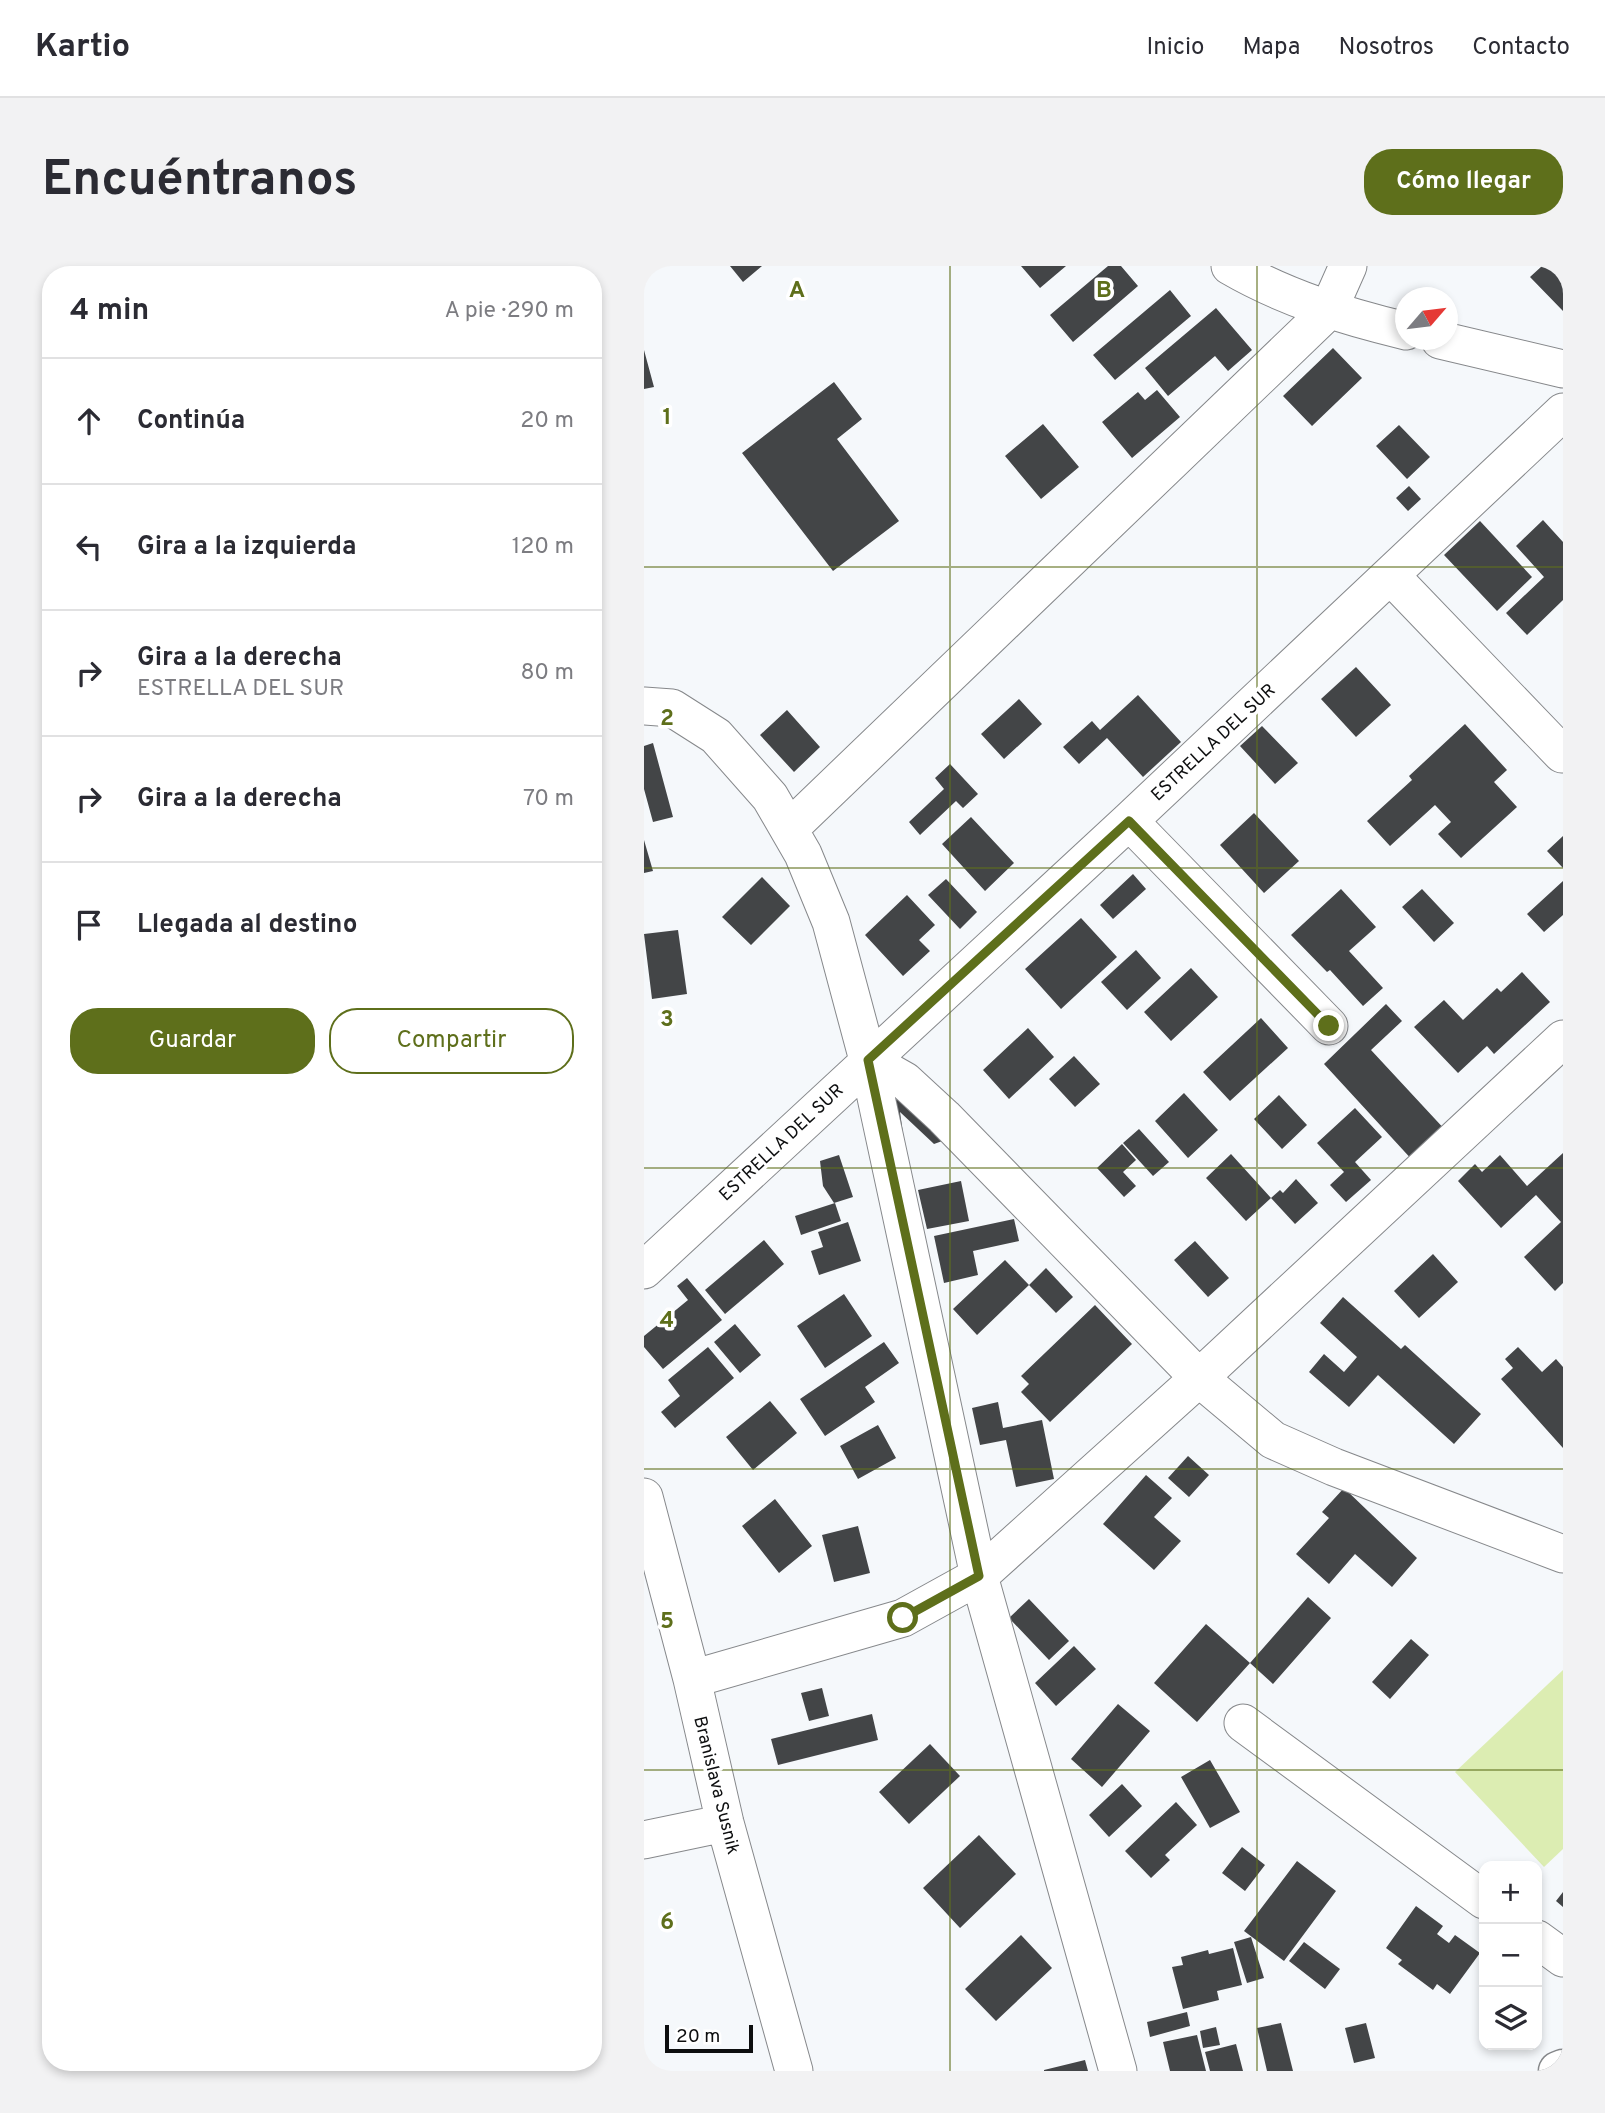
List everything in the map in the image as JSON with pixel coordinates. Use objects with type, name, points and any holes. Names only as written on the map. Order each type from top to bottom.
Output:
[{"type":"main road","points":[[1558,2071],[1563,2069]]},
{"type":"street","points":[[1230,266],[1328,311],[1395,328]]},
{"type":"street","points":[[789,829],[1328,311],[1348,266]]},
{"type":"street","points":[[1458,344],[1563,369]]},
{"type":"street","name":"ESTRELLA DEL SUR","points":[[644,1270],[1129,821],[1563,412]]},
{"type":"street","points":[[1390,575],[1562,754]]},
{"type":"street","points":[[644,706],[672,708],[716,736],[770,797],[803,854],[831,922],[868,1060],[979,1576],[1118,2071]]},
{"type":"street","points":[[1129,821],[1329,1026]]},
{"type":"street","points":[[692,1679],[903,1618],[979,1576],[1558,1054]]},
{"type":"street","points":[[868,1060],[905,1081],[944,1117],[1199,1378],[1273,1440],[1334,1467],[1563,1554]]},
{"type":"street","name":"Branislava Susnik","points":[[644,1497],[692,1679],[725,1823],[794,2071]]},
{"type":"street","points":[[1243,1723],[1479,1896]]},
{"type":"street","points":[[644,1840],[725,1823]]},
{"type":"street","points":[[1542,1943],[1563,1958]]},
{"type":"green space","points":[[1563,1670],[1563,1849],[1544,1867],[1542,1861],[1538,1861],[1455,1772]]},
{"type":"building","points":[[730,266],[762,266],[743,282]]},
{"type":"building","points":[[1021,266],[1066,266],[1040,288]]},
{"type":"building","points":[[1108,266],[1121,266],[1138,286],[1073,342],[1050,315]]},
{"type":"building","points":[[1542,266],[1563,266],[1563,311],[1530,277]]},
{"type":"building","points":[[1170,290],[1191,316],[1115,380],[1093,355]]},
{"type":"building","points":[[1216,308],[1252,350],[1228,371],[1215,356],[1168,396],[1145,368]]},
{"type":"building","points":[[1333,348],[1362,378],[1312,426],[1283,396]]},
{"type":"building","points":[[644,350],[654,387],[644,389]]},
{"type":"building","points":[[834,382],[862,419],[837,439],[899,521],[833,571],[742,453]]},
{"type":"building","points":[[1157,390],[1180,417],[1132,458],[1102,422],[1138,392],[1145,400]]},
{"type":"building","points":[[1043,424],[1079,467],[1041,499],[1005,456]]},
{"type":"building","points":[[1399,425],[1430,457],[1407,479],[1376,446]]},
{"type":"building","points":[[1409,486],[1421,499],[1408,511],[1396,498]]},
{"type":"building","points":[[1543,520],[1563,542],[1563,600],[1527,635],[1506,613],[1544,577],[1516,546]]},
{"type":"building","points":[[1480,521],[1532,577],[1497,611],[1444,555]]},
{"type":"building","points":[[1356,667],[1391,705],[1356,737],[1321,699]]},
{"type":"building","points":[[1138,695],[1181,742],[1143,777],[1107,738],[1079,764],[1063,747],[1092,721],[1100,730]]},
{"type":"building","points":[[1019,699],[1042,724],[1004,759],[981,734]]},
{"type":"building","points":[[787,710],[820,747],[794,772],[760,735]]},
{"type":"building","points":[[1465,724],[1507,770],[1494,782],[1517,807],[1461,858],[1438,834],[1451,822],[1435,805],[1390,846],[1367,821],[1412,780],[1409,776]]},
{"type":"building","points":[[1262,726],[1298,763],[1275,784],[1240,746]]},
{"type":"building","points":[[653,743],[673,817],[653,822],[644,789],[644,746]]},
{"type":"building","points":[[950,764],[978,794],[963,808],[956,801],[920,835],[909,822],[944,789],[935,778]]},
{"type":"building","points":[[1254,813],[1299,861],[1264,893],[1220,845]]},
{"type":"building","points":[[971,817],[1014,863],[985,891],[942,844]]},
{"type":"building","points":[[1563,836],[1563,868],[1547,851]]},
{"type":"building","points":[[644,840],[653,871],[644,873]]},
{"type":"building","points":[[1133,874],[1146,889],[1113,919],[1100,905]]},
{"type":"building","points":[[762,877],[790,906],[751,945],[722,917]]},
{"type":"building","points":[[946,879],[977,912],[960,929],[928,895]]},
{"type":"building","points":[[1563,881],[1563,915],[1544,932],[1527,914]]},
{"type":"building","points":[[1341,889],[1376,927],[1349,951],[1383,988],[1363,1006],[1330,970],[1327,972],[1291,935]]},
{"type":"building","points":[[1422,889],[1454,923],[1434,942],[1402,907]]},
{"type":"building","points":[[907,895],[935,925],[919,940],[930,951],[903,976],[865,935]]},
{"type":"building","points":[[1081,918],[1117,957],[1061,1009],[1025,969]]},
{"type":"building","points":[[678,930],[687,994],[652,999],[644,934]]},
{"type":"building","points":[[1136,950],[1161,978],[1127,1010],[1101,982]]},
{"type":"building","points":[[1191,968],[1218,997],[1171,1041],[1144,1012]]},
{"type":"building","points":[[1522,972],[1550,1002],[1494,1054],[1487,1046],[1458,1073],[1414,1027],[1444,1000],[1463,1020],[1497,988],[1501,992]]},
{"type":"building","points":[[1386,1004],[1402,1021],[1371,1050],[1448,1133],[1415,1163],[1324,1064]]},
{"type":"building","points":[[1261,1018],[1288,1048],[1230,1101],[1203,1072]]},
{"type":"building","points":[[1028,1028],[1054,1057],[1009,1099],[983,1070]]},
{"type":"building","points":[[1074,1056],[1100,1084],[1075,1107],[1049,1079]]},
{"type":"building","points":[[1184,1093],[1218,1130],[1188,1158],[1155,1121]]},
{"type":"building","points":[[1279,1095],[1307,1125],[1282,1149],[1254,1119]]},
{"type":"building","points":[[903,1097],[945,1140],[934,1144],[900,1112],[906,1155],[882,1105]]},
{"type":"building","points":[[1355,1108],[1382,1137],[1355,1162],[1371,1180],[1346,1202],[1330,1185],[1344,1172],[1317,1143]]},
{"type":"building","points":[[1139,1129],[1169,1162],[1153,1176],[1123,1143]]},
{"type":"building","points":[[1122,1144],[1136,1160],[1123,1172],[1136,1186],[1124,1197],[1097,1168]]},
{"type":"building","points":[[1563,1153],[1563,1283],[1555,1291],[1524,1257],[1561,1222],[1536,1195],[1501,1228],[1458,1181],[1475,1164],[1482,1172],[1500,1155],[1527,1186]]},
{"type":"building","points":[[1231,1154],[1271,1198],[1246,1221],[1206,1178]]},
{"type":"building","points":[[839,1155],[853,1197],[834,1203],[823,1186],[820,1161]]},
{"type":"building","points":[[1296,1179],[1318,1203],[1295,1224],[1271,1198],[1280,1190],[1283,1193]]},
{"type":"building","points":[[961,1181],[969,1221],[927,1229],[918,1190]]},
{"type":"building","points":[[835,1203],[841,1221],[801,1235],[795,1216]]},
{"type":"building","points":[[1014,1219],[1019,1241],[973,1251],[978,1275],[944,1283],[934,1236]]},
{"type":"building","points":[[848,1222],[861,1261],[819,1275],[811,1251],[823,1247],[818,1232]]},
{"type":"building","points":[[764,1240],[784,1264],[725,1314],[705,1290]]},
{"type":"building","points":[[1195,1241],[1229,1278],[1208,1297],[1174,1260]]},
{"type":"building","points":[[1433,1254],[1458,1282],[1419,1318],[1394,1291]]},
{"type":"building","points":[[1005,1260],[1029,1285],[977,1335],[953,1309]]},
{"type":"building","points":[[1046,1268],[1073,1297],[1056,1313],[1029,1285]]},
{"type":"building","points":[[687,1278],[722,1320],[663,1369],[644,1347],[644,1336],[688,1300],[677,1286]]},
{"type":"building","points":[[844,1294],[872,1336],[825,1368],[797,1326]]},
{"type":"building","points":[[1343,1297],[1401,1349],[1405,1345],[1481,1414],[1454,1444],[1378,1375],[1349,1407],[1309,1372],[1324,1354],[1344,1372],[1357,1357],[1320,1323]]},
{"type":"building","points":[[1095,1305],[1132,1344],[1050,1422],[1021,1392],[1029,1384],[1021,1376]]},
{"type":"building","points":[[735,1324],[761,1355],[740,1373],[714,1342]]},
{"type":"building","points":[[884,1342],[899,1363],[865,1387],[875,1402],[825,1436],[800,1399]]},
{"type":"building","points":[[708,1347],[734,1378],[675,1428],[661,1412],[680,1396],[668,1380]]},
{"type":"building","points":[[1518,1347],[1542,1372],[1556,1359],[1563,1367],[1563,1448],[1501,1379],[1513,1368],[1505,1359]]},
{"type":"building","points":[[770,1401],[797,1433],[753,1470],[726,1437]]},
{"type":"building","points":[[998,1402],[1003,1428],[1042,1420],[1054,1479],[1016,1487],[1006,1440],[980,1445],[972,1408]]},
{"type":"building","points":[[878,1425],[896,1458],[858,1479],[840,1446]]},
{"type":"building","points":[[1188,1456],[1209,1475],[1189,1497],[1168,1478]]},
{"type":"building","points":[[1146,1475],[1172,1498],[1154,1517],[1181,1541],[1154,1570],[1103,1524]]},
{"type":"building","points":[[1344,1488],[1417,1558],[1392,1587],[1355,1554],[1329,1584],[1296,1554],[1329,1518],[1322,1512]]},
{"type":"building","points":[[775,1499],[812,1546],[779,1573],[742,1526]]},
{"type":"building","points":[[858,1526],[870,1573],[834,1582],[822,1535]]},
{"type":"building","points":[[1308,1597],[1331,1618],[1273,1684],[1250,1663]]},
{"type":"building","points":[[1029,1599],[1069,1641],[1049,1660],[1009,1618]]},
{"type":"building","points":[[1206,1624],[1250,1663],[1197,1722],[1154,1683]]},
{"type":"building","points":[[1411,1639],[1429,1655],[1390,1699],[1372,1682]]},
{"type":"building","points":[[1074,1646],[1096,1669],[1056,1706],[1035,1683]]},
{"type":"building","points":[[822,1688],[829,1716],[809,1721],[801,1693]]},
{"type":"building","points":[[1118,1704],[1150,1731],[1102,1787],[1071,1759]]},
{"type":"building","points":[[872,1714],[878,1740],[778,1765],[771,1739]]},
{"type":"building","points":[[930,1744],[960,1776],[909,1824],[879,1792]]},
{"type":"building","points":[[1210,1760],[1240,1812],[1210,1828],[1181,1777]]},
{"type":"building","points":[[1122,1784],[1142,1806],[1109,1837],[1089,1815]]},
{"type":"building","points":[[1176,1802],[1197,1825],[1165,1855],[1170,1860],[1151,1878],[1125,1851]]},
{"type":"building","points":[[979,1835],[1016,1874],[960,1928],[923,1888]]},
{"type":"building","points":[[1242,1847],[1265,1865],[1245,1891],[1222,1873]]},
{"type":"building","points":[[1297,1861],[1336,1891],[1284,1961],[1244,1931]]},
{"type":"building","points":[[1563,1892],[1563,1907],[1556,1901]]},
{"type":"building","points":[[1416,1906],[1443,1926],[1437,1934],[1449,1943],[1455,1935],[1479,1954],[1450,1994],[1437,1984],[1433,1990],[1398,1964],[1402,1960],[1386,1948]]},
{"type":"building","points":[[1021,1935],[1052,1968],[996,2021],[965,1989]]},
{"type":"building","points":[[1251,1937],[1264,1978],[1247,1983],[1234,1942]]},
{"type":"building","points":[[1304,1942],[1340,1969],[1325,1989],[1289,1961]]},
{"type":"building","points":[[1233,1948],[1242,1985],[1217,1991],[1219,2000],[1183,2009],[1172,1967],[1183,1965],[1181,1957],[1208,1950],[1209,1954]]},
{"type":"building","points":[[1187,2012],[1190,2026],[1150,2037],[1147,2022]]},
{"type":"building","points":[[1281,2023],[1293,2071],[1267,2071],[1257,2028]]},
{"type":"building","points":[[1366,2023],[1375,2058],[1354,2063],[1345,2028]]},
{"type":"building","points":[[1216,2027],[1220,2045],[1203,2048],[1200,2031]]},
{"type":"building","points":[[1197,2035],[1206,2071],[1170,2071],[1163,2042]]},
{"type":"building","points":[[1236,2044],[1243,2071],[1210,2071],[1205,2052]]},
{"type":"building","points":[[1085,2060],[1088,2071],[1044,2071],[1044,2070]]},
{"type":"route","points":[[903,1618],[979,1576],[868,1060],[1129,821],[1329,1026]]}]
